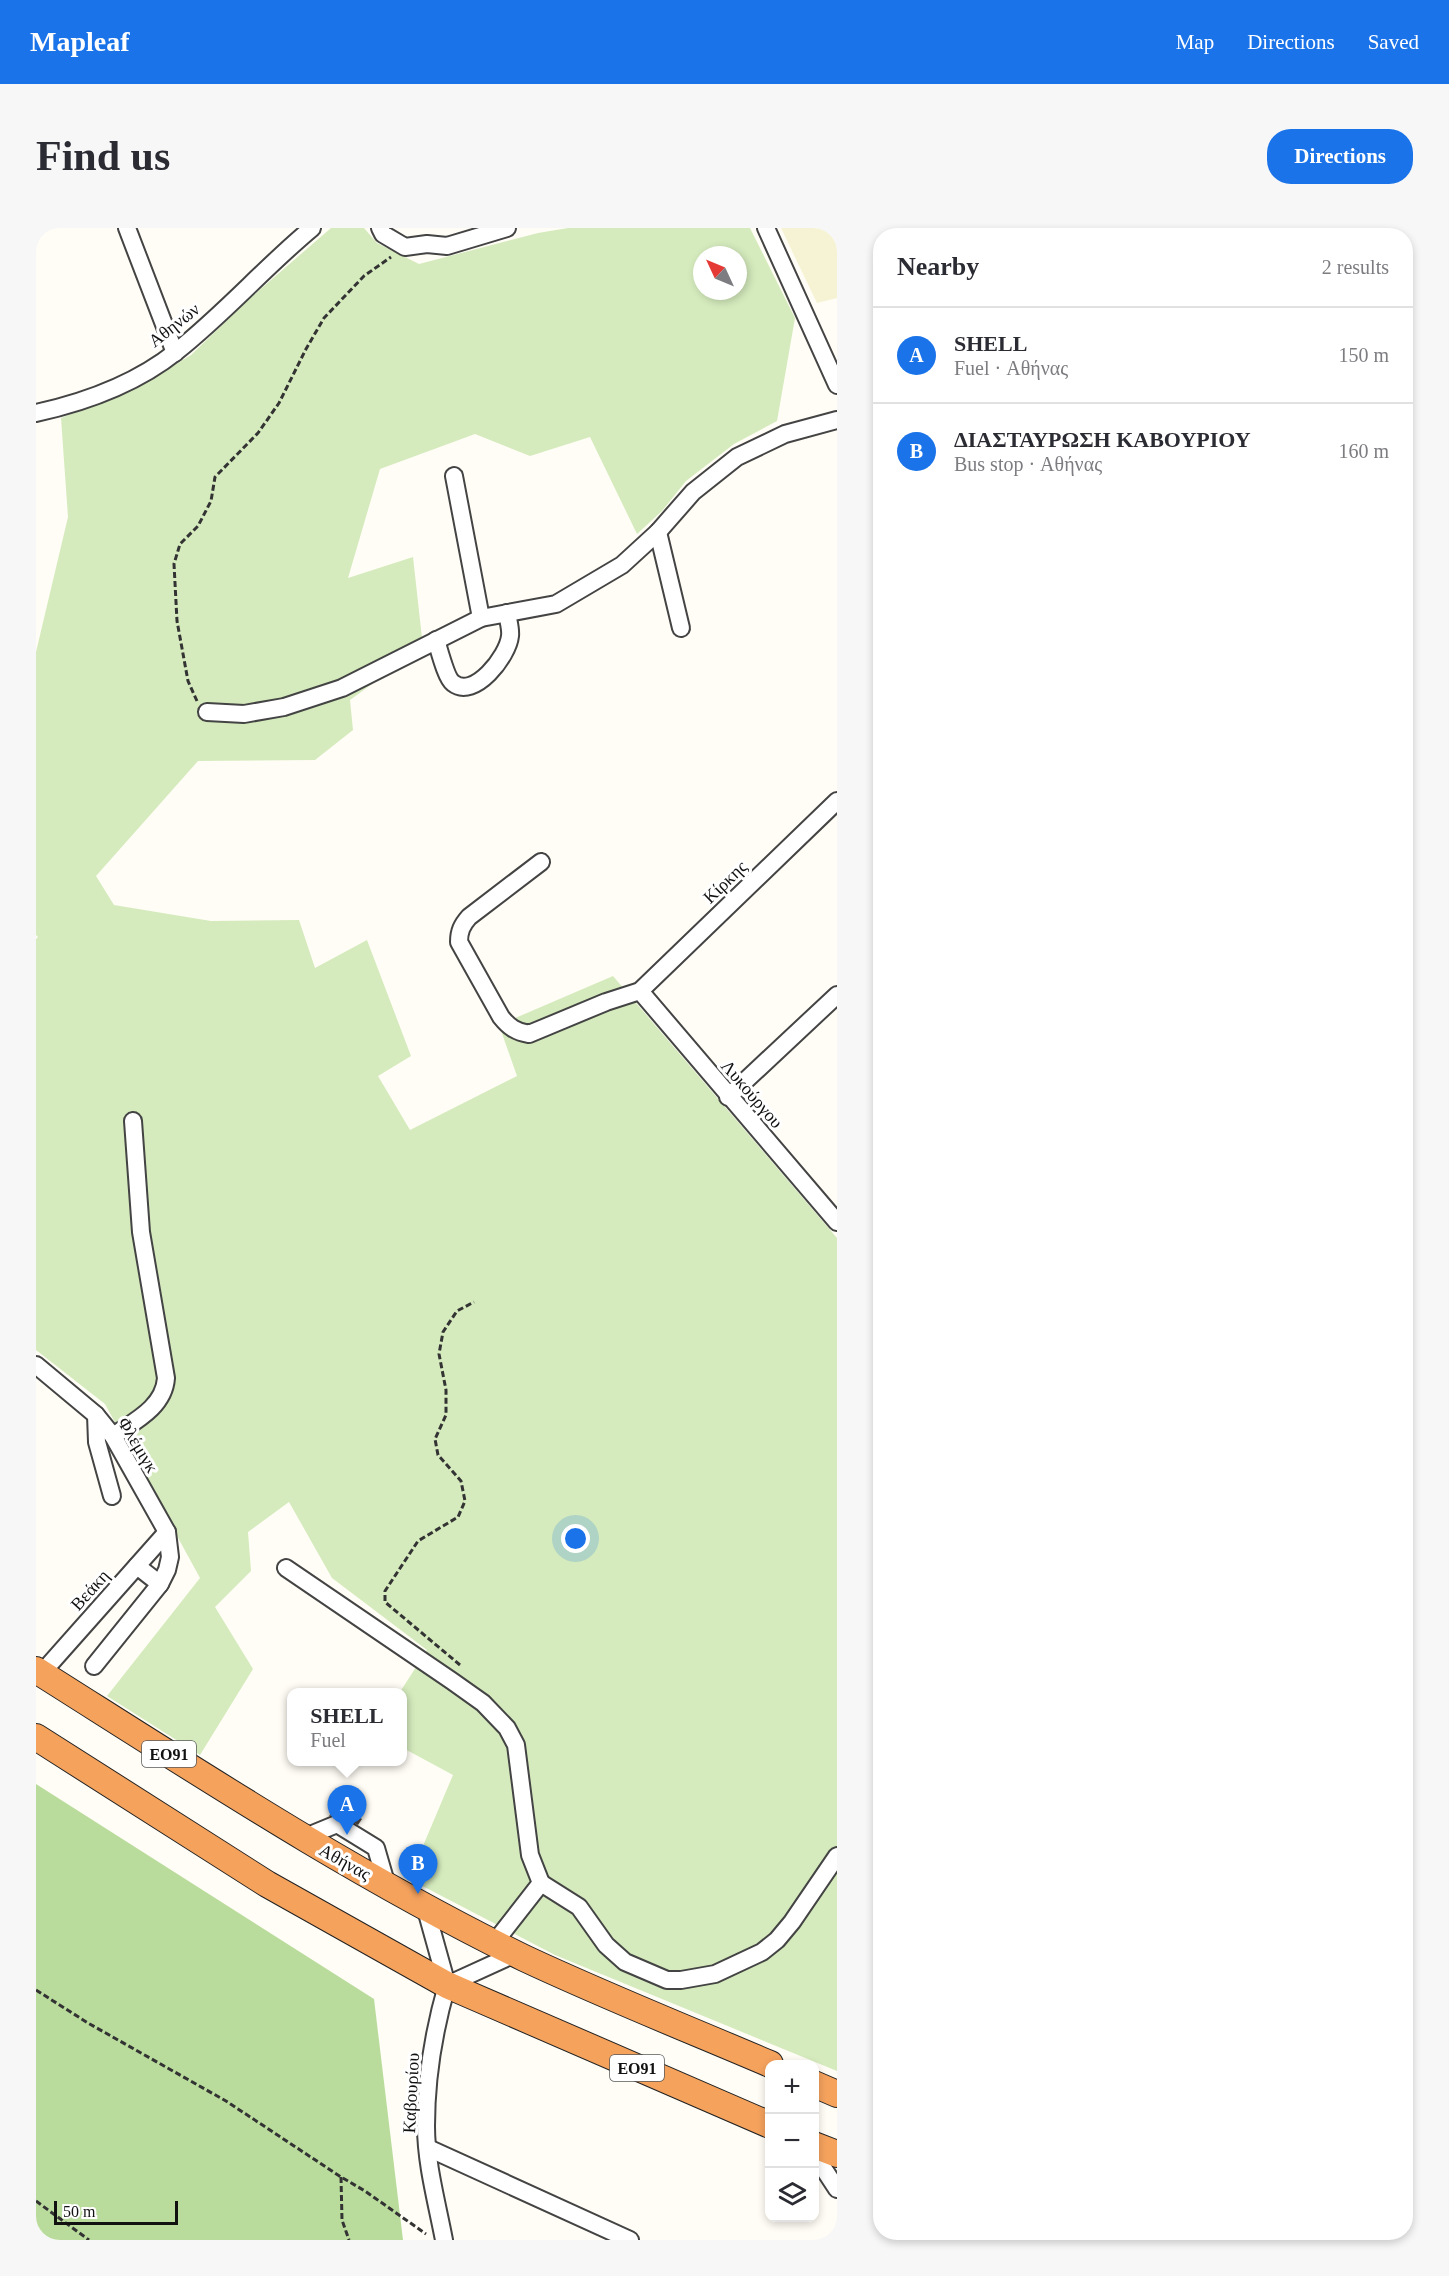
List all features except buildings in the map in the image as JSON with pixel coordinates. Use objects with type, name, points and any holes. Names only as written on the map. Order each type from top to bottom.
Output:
[{"type":"highway","name":"Αθήνας","points":[[39,1672],[303,1838],[387,1886],[506,1948],[765,2062]]},
{"type":"highway","name":"ΕΟ91","points":[[36,1737],[267,1884],[447,1985],[765,2123]]},
{"type":"highway","points":[[819,2086],[837,2094]]},
{"type":"highway","points":[[819,2147],[837,2154]]},
{"type":"street","points":[[127,228],[175,353]]},
{"type":"street","name":"Αθηνών","points":[[36,413],[67,406],[119,387],[175,353],[312,228]]},
{"type":"street","points":[[380,228],[383,234],[405,248],[427,244],[447,246],[507,228]]},
{"type":"street","points":[[766,228],[837,385]]},
{"type":"street","points":[[207,712],[244,714],[284,706],[323,694],[342,688],[481,618],[556,604],[622,565],[658,532],[693,492],[737,458],[785,434],[837,420]]},
{"type":"street","points":[[454,476],[481,618]]},
{"type":"street","points":[[658,532],[681,628]]},
{"type":"street","points":[[436,640],[450,681],[468,688],[475,686],[490,672],[506,648],[510,636],[507,613]]},
{"type":"street","name":"Κίρκης","points":[[640,991],[837,801]]},
{"type":"street","points":[[540,862],[469,917],[461,926],[459,933],[459,942],[501,1017],[508,1026],[518,1032],[529,1034],[606,1002],[640,991]]},
{"type":"street","name":"Λυκούργου","points":[[640,991],[728,1097],[837,1222]]},
{"type":"street","points":[[728,1097],[837,995]]},
{"type":"street","points":[[113,1436],[160,1400],[165,1389],[166,1378],[141,1232],[134,1120]]},
{"type":"street","name":"Φλέμιγκ","points":[[36,1365],[96,1415],[113,1436],[167,1532]]},
{"type":"street","points":[[96,1415],[96,1442],[112,1496]]},
{"type":"street","points":[[94,1666],[160,1584],[170,1557],[167,1532]]},
{"type":"street","name":"Βεάκη","points":[[39,1672],[167,1532]]},
{"type":"street","points":[[137,1566],[160,1584]]},
{"type":"street","points":[[286,1568],[483,1703],[507,1728],[516,1745],[530,1855],[541,1883],[579,1908],[606,1944],[625,1962],[667,1980],[681,1980],[715,1974],[762,1952],[777,1940],[792,1922],[837,1856]]},
{"type":"street","points":[[425,1906],[447,1985],[506,1948],[541,1883]]},
{"type":"street","name":"Καβουρίου","points":[[444,2240],[426,2127],[434,2042],[438,2015],[447,1985]]},
{"type":"street","points":[[428,2148],[630,2240]]},
{"type":"street","points":[[819,2161],[837,2188]]},
{"type":"path","points":[[207,712],[197,702],[188,681],[177,621],[174,564],[180,544],[198,526],[212,501],[215,477],[258,433],[279,402],[324,318],[364,276],[405,248]]},
{"type":"path","points":[[467,1671],[385,1602],[385,1591],[418,1541],[458,1516],[465,1501],[461,1481],[438,1455],[435,1438],[446,1415],[447,1390],[439,1354],[443,1332],[457,1311],[474,1302]]},
{"type":"path","points":[[36,1990],[88,2023],[226,2101],[427,2234]]},
{"type":"path","points":[[341,2177],[342,2220],[349,2240]]},
{"type":"path","points":[[36,2201],[89,2240]]},
{"type":"shaded area","points":[[781,228],[837,228],[837,298],[817,303]]},
{"type":"green space","points":[[331,228],[364,228],[377,243],[419,264],[538,233],[568,228],[750,228],[795,318],[777,421],[734,444],[686,481],[662,511],[637,534],[590,437],[530,456],[475,434],[380,469],[348,578],[413,557],[423,647],[350,700],[353,730],[315,760],[198,761],[96,876],[114,905],[211,921],[299,920],[315,968],[367,940],[411,1056],[378,1076],[410,1130],[517,1076],[499,1025],[613,976],[837,1238],[837,2071],[819,2064],[819,2060],[810,2060],[555,1955],[409,1879],[453,1775],[407,1750],[407,1688],[403,1688],[427,1650],[332,1578],[289,1502],[248,1532],[251,1571],[215,1607],[253,1669],[200,1755],[107,1696],[200,1578],[105,1404],[36,1350],[36,939],[38,937],[36,935],[36,652],[68,517],[61,418],[137,387],[191,355],[249,299]]},
{"type":"green space","points":[[36,1784],[374,1999],[403,2240],[36,2240]]},
{"type":"place","name":"SHELL","points":[[347,1835]]},
{"type":"place","name":"ΔΙΑΣΤΑΥΡΩΣΗ ΚΑΒΟΥΡΙΟΥ","points":[[418,1894]]}]
